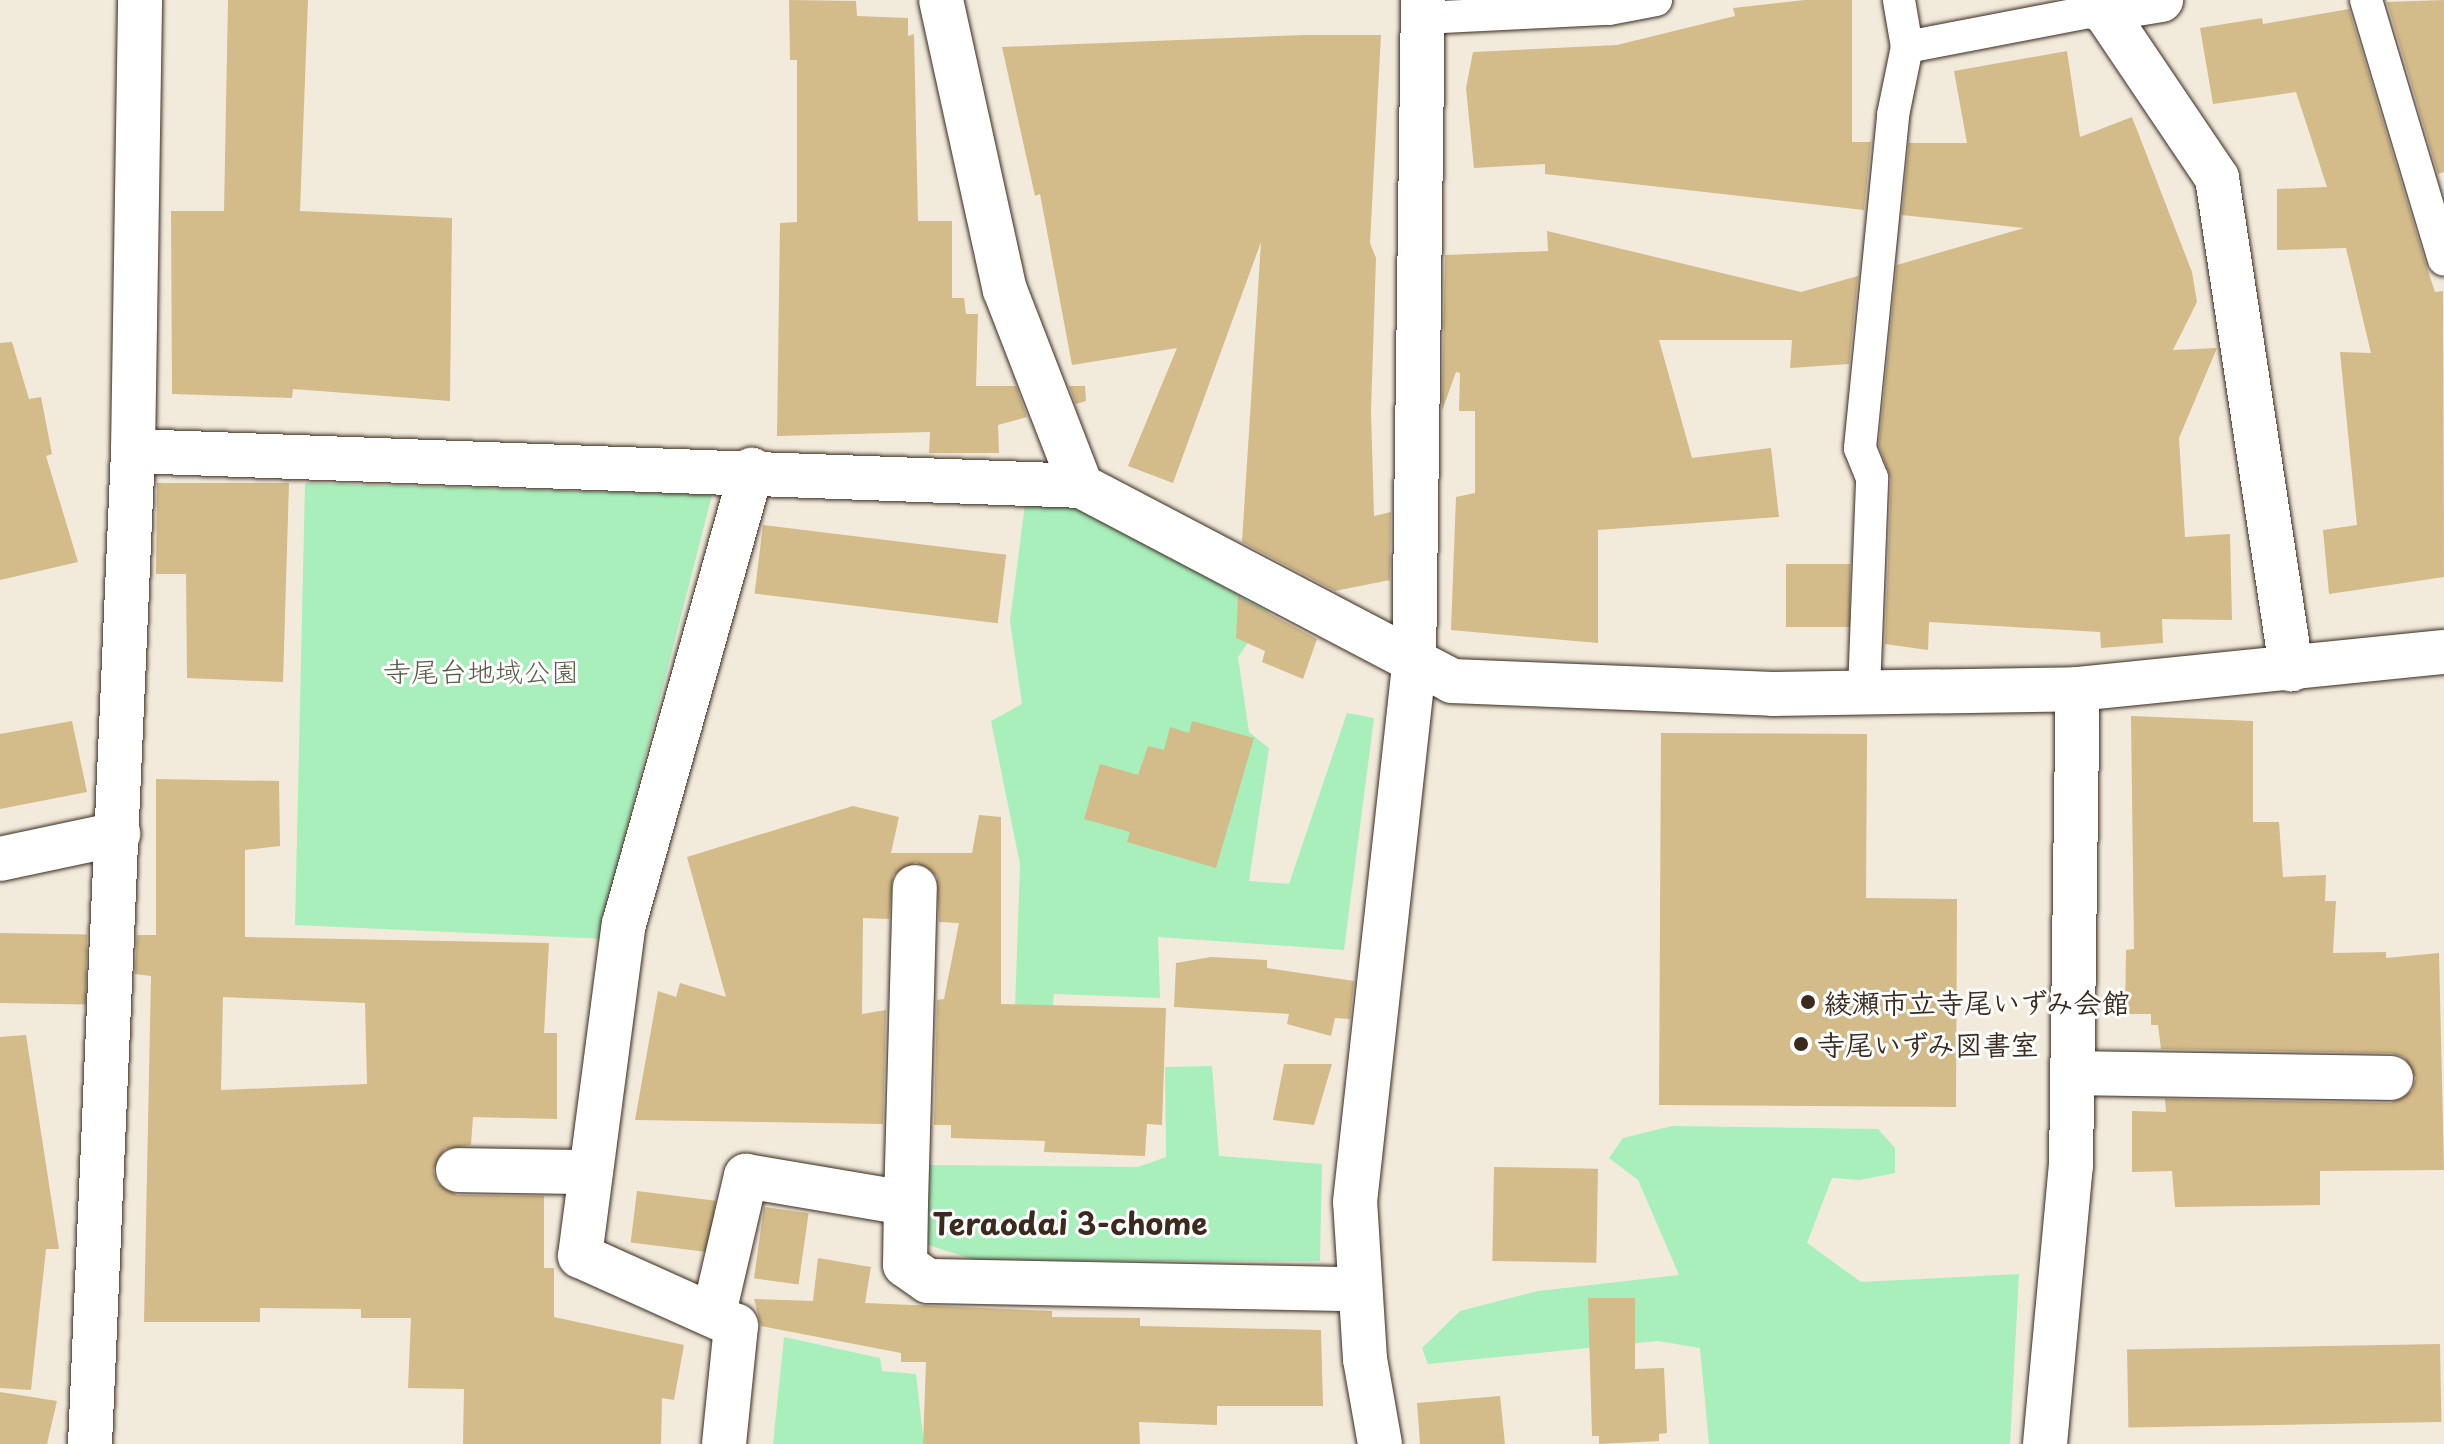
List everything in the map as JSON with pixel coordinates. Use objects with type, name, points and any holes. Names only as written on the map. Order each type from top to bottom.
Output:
[{"type":"street","points":[[90,1444],[133,451],[140,0]]},
{"type":"street","points":[[941,0],[1005,290],[1081,486]]},
{"type":"street","points":[[2161,0],[2099,5],[2217,178],[2291,669]]},
{"type":"street","points":[[1380,1444],[1359,1289],[1355,1202],[1414,666],[1423,9]]},
{"type":"street","points":[[133,451],[752,470],[1081,486],[1414,666],[1452,681],[1773,694],[2078,689],[2444,652]]},
{"type":"street","points":[[724,1444],[736,1326],[714,1313],[580,1256],[624,924],[752,470]]},
{"type":"street","points":[[2045,1444],[2071,1166],[2078,689]]},
{"type":"street","points":[[0,859],[118,834]]},
{"type":"street","points":[[915,887],[905,1265],[928,1281],[1359,1289]]},
{"type":"street","points":[[2073,1073],[2391,1078]]},
{"type":"street","points":[[458,1170],[589,1172]]},
{"type":"street","points":[[714,1313],[746,1176],[906,1203]]},
{"type":"lane","points":[[1423,9],[1609,9],[1656,0]]},
{"type":"lane","points":[[1864,691],[1872,478],[1860,448],[1893,115],[1907,47],[1899,0]]},
{"type":"lane","points":[[2366,0],[2444,260]]},
{"type":"lane","points":[[1907,47],[2099,5]]},
{"type":"green space","name":"寺尾台地域公園","points":[[305,483],[712,495],[603,921],[606,939],[295,925]]},
{"type":"green space","points":[[1026,496],[1076,505],[1269,612],[1238,657],[1249,732],[1269,748],[1249,881],[1289,884],[1347,713],[1374,718],[1344,950],[1158,937],[1160,998],[1054,994],[1050,1034],[1014,1036],[1020,864],[991,721],[1022,704],[1010,621]]},
{"type":"green space","points":[[1212,1066],[1219,1156],[1322,1164],[1320,1261],[978,1261],[922,1243],[926,1165],[1138,1167],[1166,1157],[1165,1067]]},
{"type":"green space","points":[[1672,1126],[1878,1129],[1895,1148],[1895,1173],[1860,1180],[1832,1178],[1807,1243],[1861,1282],[2019,1274],[2010,1444],[1709,1444],[1700,1348],[1658,1341],[1428,1364],[1422,1348],[1460,1311],[1538,1291],[1679,1275],[1638,1180],[1609,1158],[1623,1138]]},
{"type":"green space","points":[[784,1337],[880,1358],[882,1371],[916,1374],[924,1444],[773,1444]]},
{"type":"building","points":[[228,0],[308,0],[300,211],[452,218],[450,401],[293,389],[292,398],[172,394],[171,211],[224,211]]},
{"type":"building","points":[[789,0],[856,1],[857,16],[908,18],[908,36],[914,34],[918,221],[952,221],[952,298],[964,298],[966,314],[978,314],[976,386],[1016,386],[1027,417],[998,425],[999,453],[929,453],[930,432],[777,436],[780,223],[797,222],[797,60],[790,60]]},
{"type":"building","points":[[1805,0],[1852,0],[1852,142],[1871,142],[1864,210],[1545,174],[1545,164],[1474,168],[1466,88],[1473,52],[1617,45],[1735,16],[1733,8]]},
{"type":"building","points":[[2444,0],[2444,172],[2438,174],[2387,2]]},
{"type":"building","points":[[2349,9],[2435,292],[2443,291],[2444,577],[2329,594],[2323,530],[2357,525],[2340,352],[2371,353],[2346,248],[2277,250],[2277,189],[2327,187],[2296,92],[2213,104],[2200,28],[2262,18],[2263,24]]},
{"type":"building","points":[[1304,35],[1381,35],[1370,243],[1376,258],[1371,411],[1374,516],[1391,512],[1390,580],[1335,591],[1242,542],[1261,242],[1173,483],[1128,466],[1177,348],[1072,365],[1040,194],[1035,196],[1002,47]]},
{"type":"building","points":[[2067,51],[2080,137],[2132,117],[2192,272],[2197,302],[2173,350],[2217,348],[2179,438],[2185,537],[2230,534],[2232,620],[2162,619],[2163,643],[2101,648],[2100,632],[1929,622],[1928,650],[1885,644],[1891,479],[1879,445],[1897,265],[2024,228],[1902,215],[1909,143],[1967,143],[1954,71]]},
{"type":"building","points":[[1547,231],[1801,292],[1858,276],[1849,364],[1790,368],[1792,340],[1659,340],[1692,458],[1771,448],[1779,517],[1598,530],[1598,643],[1451,630],[1456,497],[1475,493],[1475,411],[1459,411],[1460,373],[1456,372],[1442,411],[1445,255],[1548,251]]},
{"type":"building","points":[[12,342],[29,399],[41,397],[52,454],[46,456],[78,562],[0,580],[0,343]]},
{"type":"building","points":[[1069,386],[1085,386],[1086,401],[1076,404]]},
{"type":"building","points":[[157,483],[289,483],[283,682],[187,678],[186,574],[156,574]]},
{"type":"building","points":[[763,525],[1006,555],[998,623],[755,593]]},
{"type":"building","points":[[1786,564],[1850,564],[1850,627],[1786,627]]},
{"type":"building","points":[[1238,597],[1317,639],[1303,679],[1262,662],[1265,651],[1236,638]]},
{"type":"building","points":[[2131,716],[2253,721],[2253,822],[2279,822],[2283,877],[2326,875],[2325,901],[2336,901],[2333,953],[2386,952],[2386,958],[2439,953],[2444,1170],[2320,1171],[2320,1205],[2175,1207],[2172,1171],[2132,1172],[2132,1111],[2166,1112],[2165,1099],[2391,1103],[2412,1091],[2416,1078],[2404,1057],[2391,1053],[2161,1049],[2158,1025],[2151,1025],[2151,1014],[2125,1014],[2126,950],[2134,949]]},
{"type":"building","points":[[72,721],[87,792],[0,809],[0,734]]},
{"type":"building","points":[[1192,721],[1254,738],[1216,868],[1127,842],[1130,832],[1084,819],[1100,764],[1138,775],[1148,746],[1164,750],[1170,727],[1189,733]]},
{"type":"building","name":"綾瀬市立寺尾いずみ会館","points":[[1661,733],[1867,734],[1866,898],[1957,899],[1956,1107],[1659,1105]]},
{"type":"building","points":[[156,779],[279,781],[280,846],[245,850],[245,937],[549,943],[544,1033],[557,1033],[557,1119],[473,1117],[471,1145],[445,1149],[433,1170],[437,1183],[457,1195],[544,1196],[544,1268],[554,1268],[554,1317],[684,1345],[674,1400],[662,1398],[661,1444],[463,1444],[464,1389],[408,1388],[411,1318],[361,1318],[361,1309],[260,1308],[260,1322],[144,1322],[151,976],[135,974],[137,935],[156,935]],"holes":[[[223,997],[365,1003],[367,1084],[221,1090]]]},
{"type":"building","points":[[853,806],[899,817],[891,853],[972,853],[979,815],[1001,817],[1001,1004],[1166,1008],[1162,1125],[1147,1124],[1145,1156],[1044,1152],[1045,1141],[951,1138],[951,1125],[934,1125],[937,1000],[944,999],[959,923],[939,922],[937,876],[916,862],[893,875],[889,919],[863,918],[862,1014],[886,1010],[883,1124],[635,1120],[658,991],[676,997],[680,983],[726,997],[687,857]]},
{"type":"building","points":[[0,933],[87,935],[86,1005],[0,1003]]},
{"type":"building","points":[[1211,957],[1267,960],[1267,968],[1354,981],[1350,1019],[1335,1018],[1331,1036],[1287,1024],[1289,1014],[1174,1007],[1176,963]]},
{"type":"building","points":[[26,1035],[59,1249],[46,1249],[31,1390],[0,1388],[0,1037]]},
{"type":"building","points":[[1284,1064],[1332,1064],[1314,1125],[1273,1120]]},
{"type":"building","points":[[1494,1167],[1598,1169],[1596,1263],[1492,1261]]},
{"type":"building","points":[[637,1191],[715,1201],[709,1252],[631,1243]]},
{"type":"building","points":[[764,1207],[809,1213],[799,1285],[754,1278]]},
{"type":"building","points":[[818,1258],[871,1267],[865,1303],[1052,1311],[1052,1317],[1140,1318],[1140,1326],[1321,1330],[1323,1406],[1217,1406],[1217,1425],[1139,1422],[1140,1444],[923,1444],[926,1362],[901,1362],[901,1353],[761,1326],[754,1299],[813,1301]]},
{"type":"building","points":[[1588,1298],[1635,1298],[1635,1369],[1664,1368],[1667,1433],[1659,1434],[1659,1441],[1599,1444],[1599,1436],[1592,1436]]},
{"type":"building","points":[[2440,1344],[2441,1422],[2128,1427],[2127,1349]]},
{"type":"building","points":[[0,1392],[57,1401],[47,1444],[0,1444]]},
{"type":"building","points":[[1500,1396],[1505,1444],[1420,1444],[1417,1403]]},
{"type":"place","name":"綾瀬市立寺尾いずみ会館","points":[[1808,1002]]},
{"type":"place","name":"寺尾いずみ図書室","points":[[1801,1044]]},
{"type":"district","name":"Teraodai 3-chome","points":[[1070,1223]]}]
